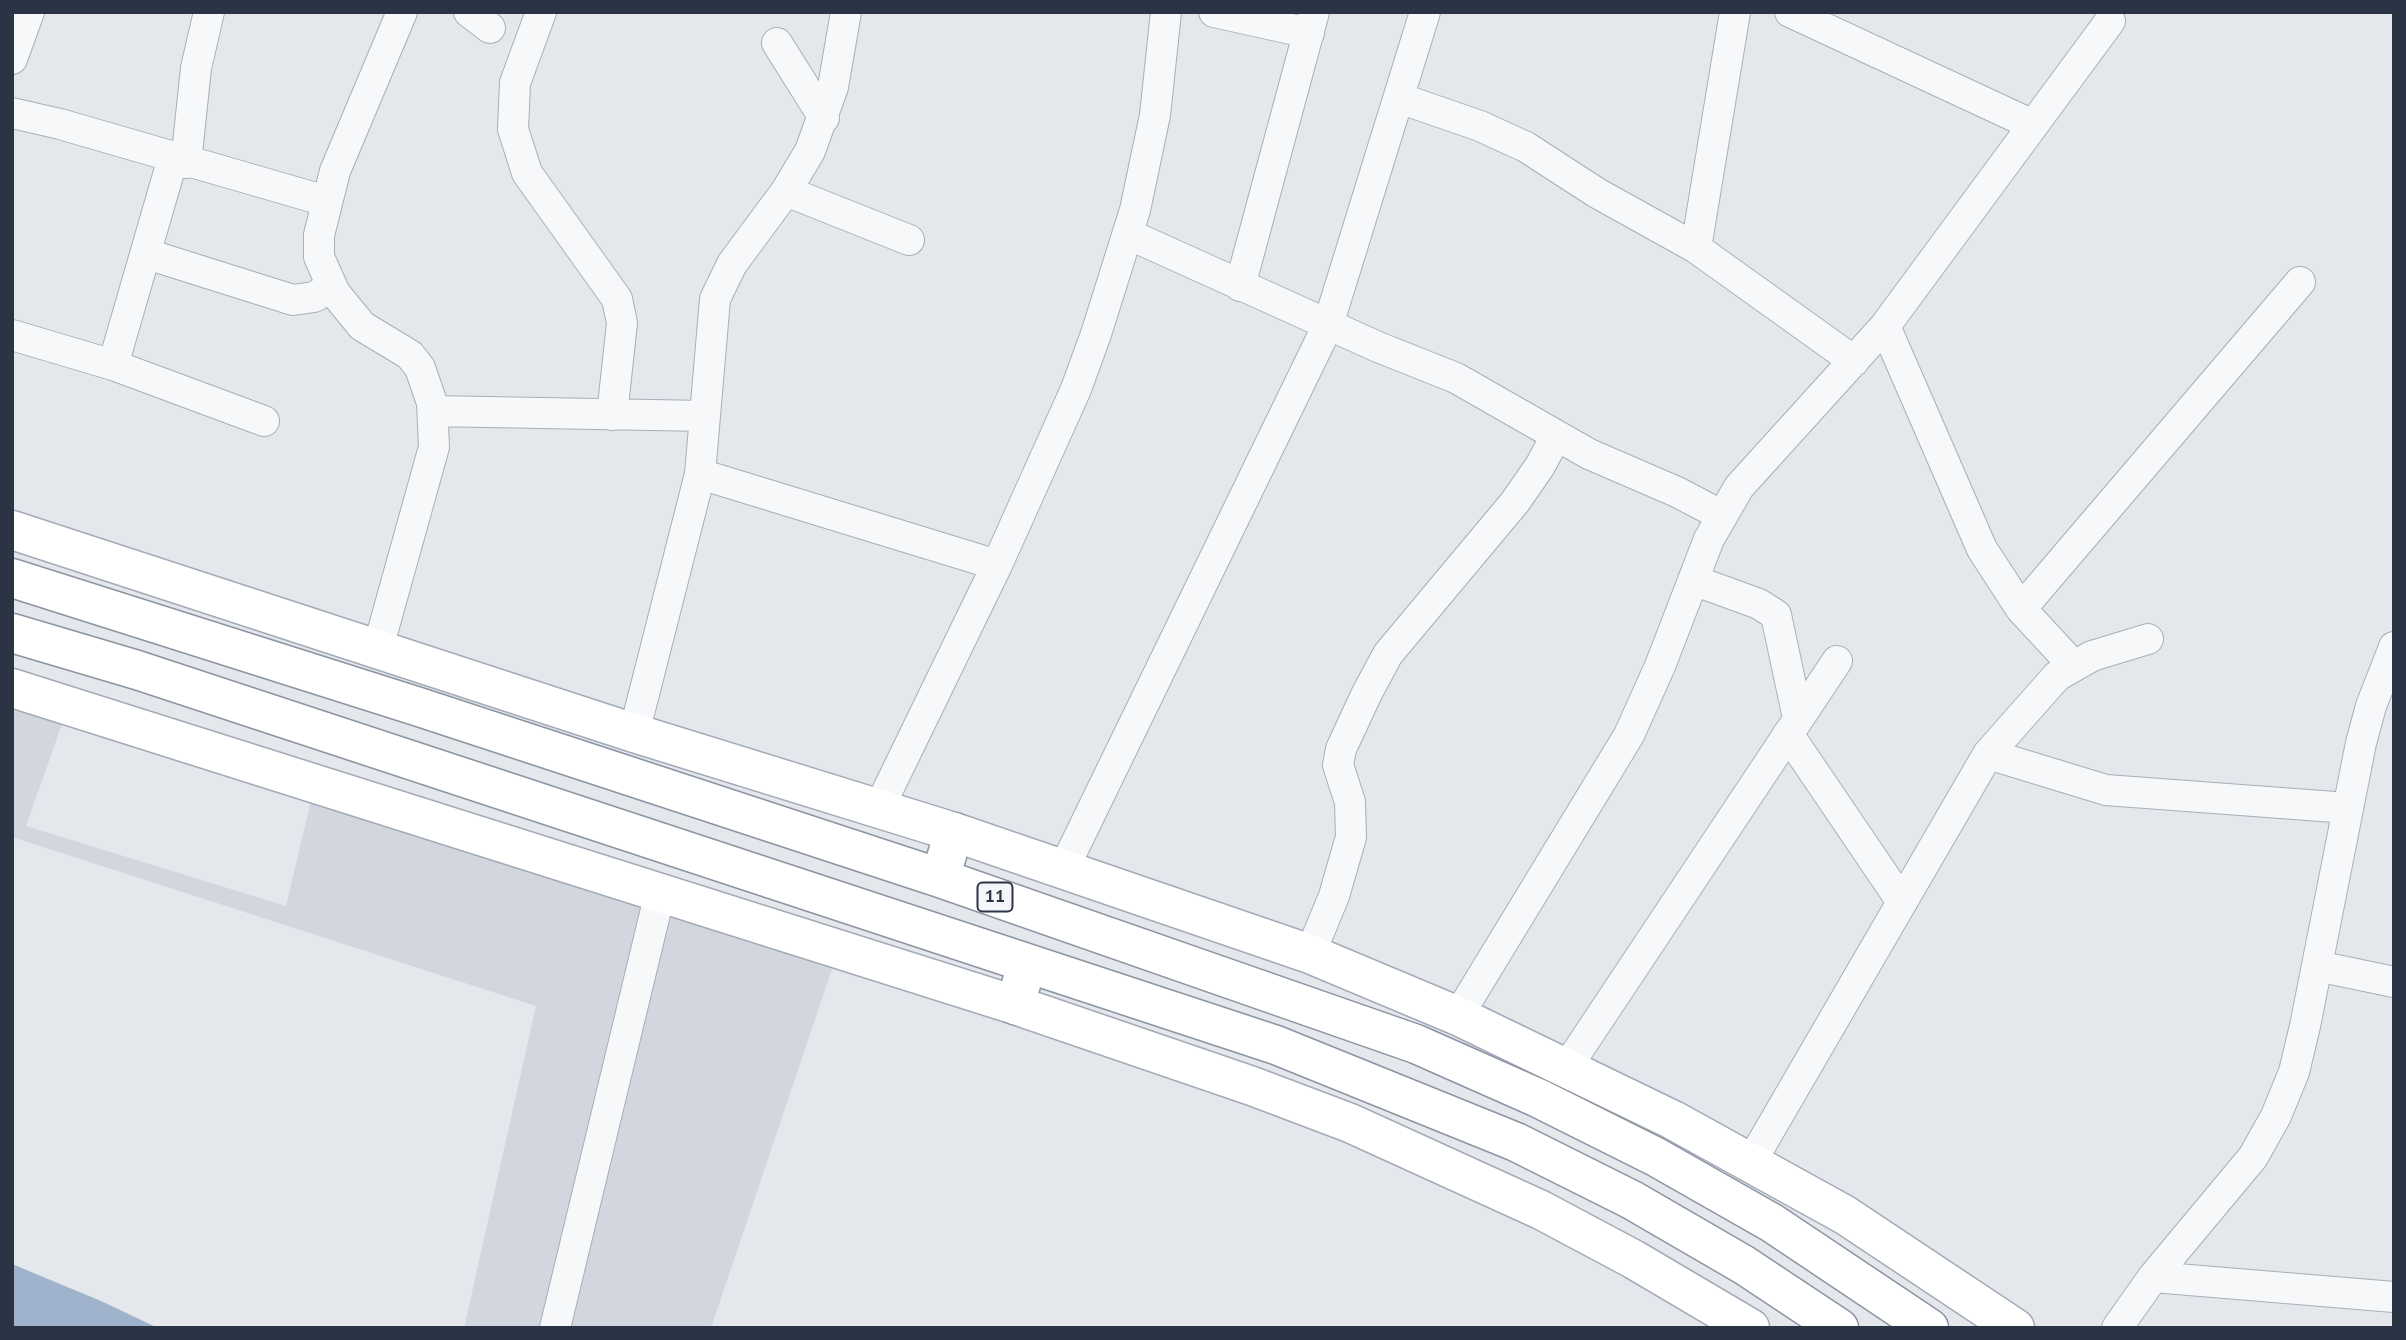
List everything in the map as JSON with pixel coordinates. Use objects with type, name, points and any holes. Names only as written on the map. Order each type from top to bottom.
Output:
[{"type":"main road","points":[[12,530],[634,733],[954,832],[1310,954],[1458,1016],[1567,1067],[1751,1162],[1845,1214],[2015,1328]]},
{"type":"main road","name":"11","points":[[12,578],[419,706],[940,878],[1416,1044],[1538,1097],[1656,1157],[1772,1223],[1929,1328]]},
{"type":"main road","points":[[12,633],[137,670],[1276,1045],[1516,1142],[1632,1200],[1744,1265],[1839,1328]]},
{"type":"main road","points":[[137,670],[205,676],[395,736],[405,734],[414,727],[419,706]]},
{"type":"main road","points":[[12,688],[1015,1005],[1252,1086],[1446,1165],[1633,1259],[1750,1328]]},
{"type":"main road","points":[[474,783],[485,762],[502,758],[748,838],[860,852]]},
{"type":"main road","points":[[940,878],[954,832]]},
{"type":"main road","points":[[1015,1005],[1027,964]]},
{"type":"street","points":[[12,59],[29,12]]},
{"type":"street","points":[[113,365],[147,254],[180,160],[209,12]]},
{"type":"street","points":[[378,648],[434,447],[433,411],[429,389],[415,359],[362,326],[331,287],[319,257],[319,236],[335,171],[402,12]]},
{"type":"street","points":[[541,12],[514,83],[513,129],[527,173],[617,299],[622,323],[612,415]]},
{"type":"street","points":[[634,733],[700,474],[712,312],[719,286],[786,191],[810,151],[824,118],[840,56],[846,12]]},
{"type":"street","points":[[879,808],[997,565],[1076,389],[1128,234],[1155,115],[1166,12]]},
{"type":"street","points":[[1214,12],[1312,23],[1240,286]]},
{"type":"street","points":[[1063,870],[1328,325],[1424,12]]},
{"type":"street","points":[[1696,248],[1735,12]]},
{"type":"street","points":[[1790,12],[2033,125]]},
{"type":"street","points":[[1458,1016],[1629,735],[1721,515],[1760,461],[1885,326],[2110,21]]},
{"type":"street","points":[[777,43],[824,118]]},
{"type":"street","points":[[1399,99],[1480,126],[1526,147],[1597,193],[1696,248],[1854,361]]},
{"type":"street","points":[[12,113],[60,124],[326,201]]},
{"type":"street","points":[[786,191],[909,240]]},
{"type":"street","points":[[1128,234],[1328,325],[1456,378],[1589,454],[1677,492],[1721,515]]},
{"type":"street","points":[[147,254],[293,300],[314,297],[331,287]]},
{"type":"street","points":[[2021,609],[2300,282]]},
{"type":"street","points":[[1885,326],[1982,549],[2021,609],[2073,665]]},
{"type":"street","points":[[12,335],[113,365],[264,421]]},
{"type":"street","points":[[433,411],[705,416]]},
{"type":"street","points":[[1310,954],[1334,896],[1351,837],[1350,802],[1338,765],[1341,749],[1367,692],[1388,654],[1508,510],[1541,466],[1556,436]]},
{"type":"street","points":[[700,474],[997,565]]},
{"type":"street","points":[[1693,580],[1759,604],[1776,615],[1793,726],[1902,902]]},
{"type":"street","points":[[1751,1162],[1988,754],[2042,689],[2073,665],[2148,639]]},
{"type":"street","points":[[2117,1328],[2153,1277],[2246,1166],[2276,1116],[2294,1072],[2371,706],[2394,647]]},
{"type":"street","points":[[1567,1067],[1837,661]]},
{"type":"street","points":[[1988,754],[2106,790],[2348,808]]},
{"type":"street","points":[[555,1328],[660,893]]},
{"type":"street","points":[[2317,966],[2394,982]]},
{"type":"street","points":[[2153,1277],[2394,1297]]},
{"type":"shaded area","points":[[12,709],[63,721],[26,826],[286,906],[313,792],[834,963],[711,1328],[464,1328],[536,1006],[12,837]]},
{"type":"water","points":[[12,1264],[101,1301],[158,1328],[12,1328]]}]
